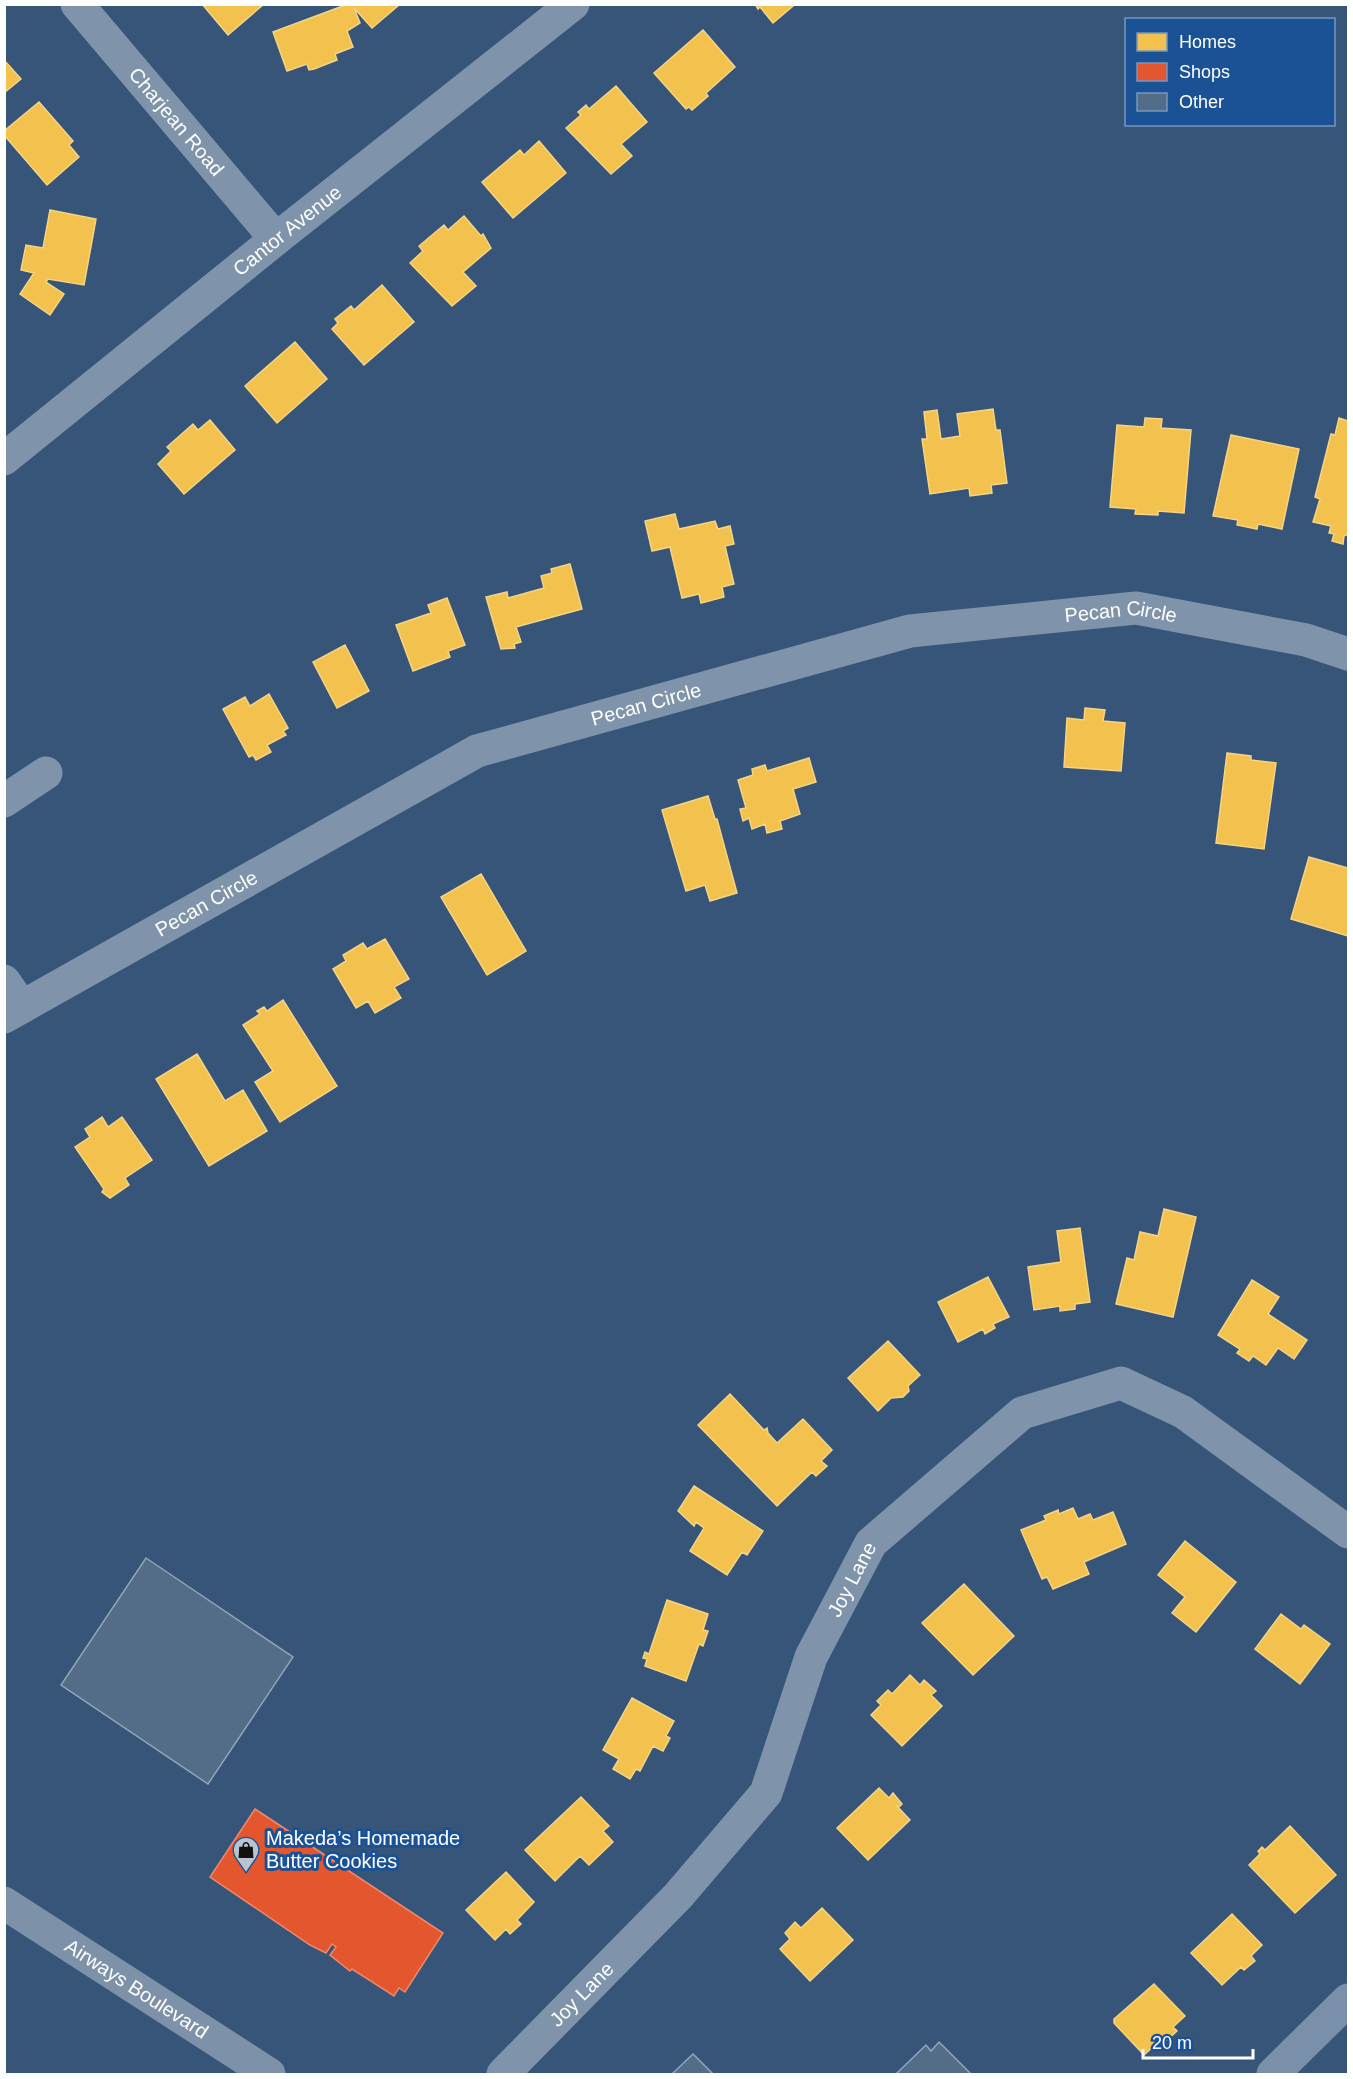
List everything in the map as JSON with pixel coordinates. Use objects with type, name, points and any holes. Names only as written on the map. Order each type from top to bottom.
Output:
[{"type":"main road","name":"Airways Boulevard","points":[[4,1903],[269,2074]]},
{"type":"main road","points":[[1273,2074],[1348,2000]]},
{"type":"street","name":"Charjean Road","points":[[77,4],[276,239]]},
{"type":"street","name":"Cantor Avenue","points":[[4,459],[276,239],[573,4]]},
{"type":"street","name":"Pecan Circle","points":[[10,1002],[477,751],[910,631],[1136,608],[1306,640],[1348,654]]},
{"type":"street","points":[[4,801],[46,773]]},
{"type":"street","name":"Joy Lane","points":[[503,2074],[678,1896],[766,1793],[811,1657],[871,1543],[1022,1413],[1122,1383],[1183,1412],[1348,1532]]},
{"type":"building: Homes","points":[[202,4],[264,4],[228,35]]},
{"type":"building: Homes","points":[[348,4],[399,5],[372,28],[354,8],[360,23],[347,31],[353,47],[335,54],[337,60],[314,69],[309,70],[307,64],[287,71],[273,32]]},
{"type":"building: Homes","points":[[755,4],[792,4],[793,6],[773,23]]},
{"type":"building: Homes","points":[[703,30],[735,67],[706,93],[708,96],[692,110],[689,107],[686,109],[654,73]]},
{"type":"building: Homes","points":[[4,60],[21,79],[4,93]]},
{"type":"building: Homes","points":[[616,86],[647,122],[621,144],[632,156],[611,174],[566,128],[581,115],[578,112],[586,105],[589,109]]},
{"type":"building: Homes","points":[[39,102],[73,141],[69,145],[79,157],[47,185],[4,135],[4,131]]},
{"type":"building: Homes","points":[[539,141],[566,173],[513,218],[482,182],[520,150],[524,155]]},
{"type":"building: Homes","points":[[50,210],[96,219],[84,285],[48,279],[46,282],[64,294],[50,315],[20,294],[34,273],[21,270],[26,245],[43,248]]},
{"type":"building: Homes","points":[[464,216],[481,236],[483,234],[491,248],[463,272],[476,286],[452,306],[410,263],[423,251],[419,246],[444,225],[448,230]]},
{"type":"building: Homes","points":[[382,285],[414,322],[364,365],[332,329],[338,323],[335,319],[351,306],[354,310]]},
{"type":"building: Homes","points":[[295,342],[327,379],[277,423],[245,386]]},
{"type":"building: Homes","points":[[993,409],[996,430],[1000,430],[1007,483],[991,485],[992,493],[970,496],[969,488],[930,494],[922,439],[927,439],[924,412],[937,410],[941,439],[960,436],[957,414]]},
{"type":"building: Homes","points":[[1145,418],[1162,419],[1161,428],[1191,430],[1184,513],[1158,511],[1158,515],[1135,514],[1136,509],[1110,507],[1117,425],[1144,427]]},
{"type":"building: Homes","points":[[1339,418],[1348,421],[1348,534],[1344,536],[1343,544],[1332,541],[1334,534],[1329,533],[1331,526],[1313,522],[1320,499],[1315,497],[1331,434],[1335,435]]},
{"type":"building: Homes","points":[[210,420],[235,450],[184,494],[158,464],[171,451],[167,447],[193,424],[198,430]]},
{"type":"building: Homes","points":[[1231,435],[1299,449],[1282,529],[1258,524],[1257,529],[1237,525],[1238,520],[1213,516]]},
{"type":"building: Homes","points":[[675,514],[679,529],[715,521],[718,529],[730,526],[734,544],[725,546],[734,584],[722,587],[724,597],[701,603],[699,594],[682,598],[670,547],[652,551],[645,521]]},
{"type":"building: Homes","points":[[570,564],[582,609],[516,627],[521,642],[514,644],[515,648],[501,649],[486,597],[507,592],[508,598],[544,588],[541,576],[552,573],[551,569]]},
{"type":"building: Homes","points":[[447,598],[465,645],[448,651],[450,657],[413,671],[396,625],[431,613],[428,605]]},
{"type":"building: Homes","points":[[345,645],[369,691],[337,708],[313,662]]},
{"type":"building: Homes","points":[[269,694],[288,728],[283,731],[286,735],[267,745],[271,752],[256,760],[253,755],[249,757],[223,709],[245,697],[250,706]]},
{"type":"building: Homes","points":[[1085,708],[1105,710],[1103,721],[1125,723],[1121,771],[1064,767],[1067,718],[1084,720]]},
{"type":"building: Homes","points":[[1227,753],[1251,756],[1251,760],[1276,763],[1264,849],[1216,843]]},
{"type":"building: Homes","points":[[809,758],[816,782],[793,789],[800,814],[780,821],[782,829],[767,833],[765,824],[752,829],[749,818],[743,821],[740,809],[746,808],[738,780],[753,775],[752,769],[765,765],[767,771]]},
{"type":"building: Homes","points":[[708,796],[715,819],[717,819],[737,893],[710,901],[705,885],[686,891],[662,810]]},
{"type":"building: Homes","points":[[1309,857],[1348,868],[1348,936],[1291,919]]},
{"type":"building: Homes","points":[[481,874],[526,951],[487,975],[441,897]]},
{"type":"building: Homes","points":[[385,939],[409,979],[394,987],[401,998],[375,1013],[368,1001],[356,1008],[333,969],[346,961],[343,955],[363,943],[367,949]]},
{"type":"building: Homes","points":[[283,1000],[337,1086],[280,1122],[255,1082],[273,1071],[243,1025],[260,1014],[257,1011],[264,1007],[267,1011]]},
{"type":"building: Homes","points":[[197,1054],[225,1101],[243,1090],[267,1131],[209,1166],[156,1079]]},
{"type":"building: Homes","points":[[102,1117],[108,1127],[122,1117],[152,1160],[125,1178],[129,1185],[110,1198],[102,1192],[104,1189],[75,1147],[90,1137],[85,1129]]},
{"type":"building: Homes","points":[[1164,1209],[1196,1217],[1173,1317],[1116,1304],[1127,1258],[1134,1260],[1140,1232],[1158,1236]]},
{"type":"building: Homes","points":[[1080,1228],[1090,1302],[1075,1304],[1075,1309],[1060,1311],[1060,1306],[1034,1310],[1028,1267],[1061,1262],[1057,1231]]},
{"type":"building: Homes","points":[[988,1277],[1009,1317],[993,1324],[995,1328],[985,1334],[983,1329],[958,1342],[938,1302]]},
{"type":"building: Homes","points":[[1252,1280],[1279,1297],[1268,1314],[1307,1340],[1294,1359],[1278,1348],[1266,1365],[1253,1356],[1249,1361],[1237,1353],[1240,1349],[1218,1335]]},
{"type":"building: Homes","points":[[888,1341],[920,1375],[908,1386],[909,1391],[903,1397],[891,1398],[878,1411],[848,1378]]},
{"type":"building: Homes","points":[[730,1394],[764,1430],[767,1428],[768,1433],[777,1443],[803,1419],[832,1450],[821,1461],[827,1466],[816,1476],[812,1472],[777,1506],[698,1425]]},
{"type":"building: Homes","points":[[694,1486],[763,1531],[747,1555],[742,1552],[727,1575],[690,1551],[704,1528],[696,1522],[694,1526],[678,1511]]},
{"type":"building: Homes","points":[[1073,1508],[1078,1519],[1090,1514],[1093,1520],[1113,1512],[1126,1544],[1084,1562],[1089,1574],[1053,1589],[1047,1577],[1042,1579],[1021,1530],[1046,1520],[1044,1516],[1058,1510],[1059,1514]]},
{"type":"building: Homes","points":[[1185,1541],[1236,1582],[1196,1632],[1172,1613],[1185,1597],[1158,1575]]},
{"type":"building: Homes","points":[[964,1584],[1014,1636],[973,1675],[922,1623]]},
{"type":"building: Homes","points":[[667,1600],[708,1614],[703,1630],[708,1631],[703,1646],[699,1644],[686,1681],[645,1666],[647,1659],[643,1658],[645,1652],[649,1654]]},
{"type":"building: Homes","points":[[1281,1614],[1301,1629],[1304,1625],[1330,1644],[1300,1684],[1255,1649]]},
{"type":"building: Homes","points":[[910,1675],[920,1685],[924,1680],[936,1691],[931,1695],[942,1706],[902,1746],[871,1715],[881,1705],[877,1701],[888,1690],[892,1694]]},
{"type":"building: Homes","points":[[632,1698],[674,1721],[666,1736],[670,1738],[663,1751],[653,1746],[640,1771],[636,1769],[630,1779],[613,1769],[619,1759],[603,1750]]},
{"type":"building: Homes","points":[[879,1788],[889,1798],[893,1793],[902,1804],[899,1807],[896,1805],[910,1820],[868,1860],[837,1828]]},
{"type":"building: Homes","points":[[581,1797],[609,1826],[603,1831],[613,1842],[589,1865],[580,1856],[555,1881],[525,1850]]},
{"type":"building: Homes","points":[[1290,1826],[1336,1875],[1295,1913],[1249,1865],[1260,1854],[1258,1851],[1262,1847],[1265,1850]]},
{"type":"building: Homes","points":[[506,1872],[534,1902],[517,1920],[521,1924],[510,1934],[506,1929],[495,1940],[466,1910]]},
{"type":"building: Homes","points":[[822,1908],[853,1940],[810,1981],[780,1949],[790,1939],[785,1933],[795,1922],[801,1928]]},
{"type":"building: Homes","points":[[1232,1914],[1262,1945],[1251,1956],[1255,1961],[1244,1970],[1241,1967],[1222,1985],[1191,1953]]},
{"type":"building: Homes","points":[[1154,1984],[1185,2016],[1173,2027],[1177,2031],[1167,2040],[1164,2037],[1144,2055],[1114,2023],[1114,2019]]},
{"type":"building: Shops","points":[[255,1809],[443,1933],[405,1992],[399,1988],[394,1996],[352,1969],[350,1971],[330,1955],[336,1947],[332,1944],[326,1953],[310,1945],[210,1877]]},
{"type":"building: Other","points":[[146,1558],[293,1657],[208,1784],[61,1685]]},
{"type":"building: Other","points":[[939,2042],[971,2074],[896,2074],[926,2045],[931,2051]]},
{"type":"building: Other","points":[[693,2054],[713,2074],[672,2074]]},
{"type":"place","name":"Makeda’s Homemade Butter Cookies","points":[[246,1873]]}]
